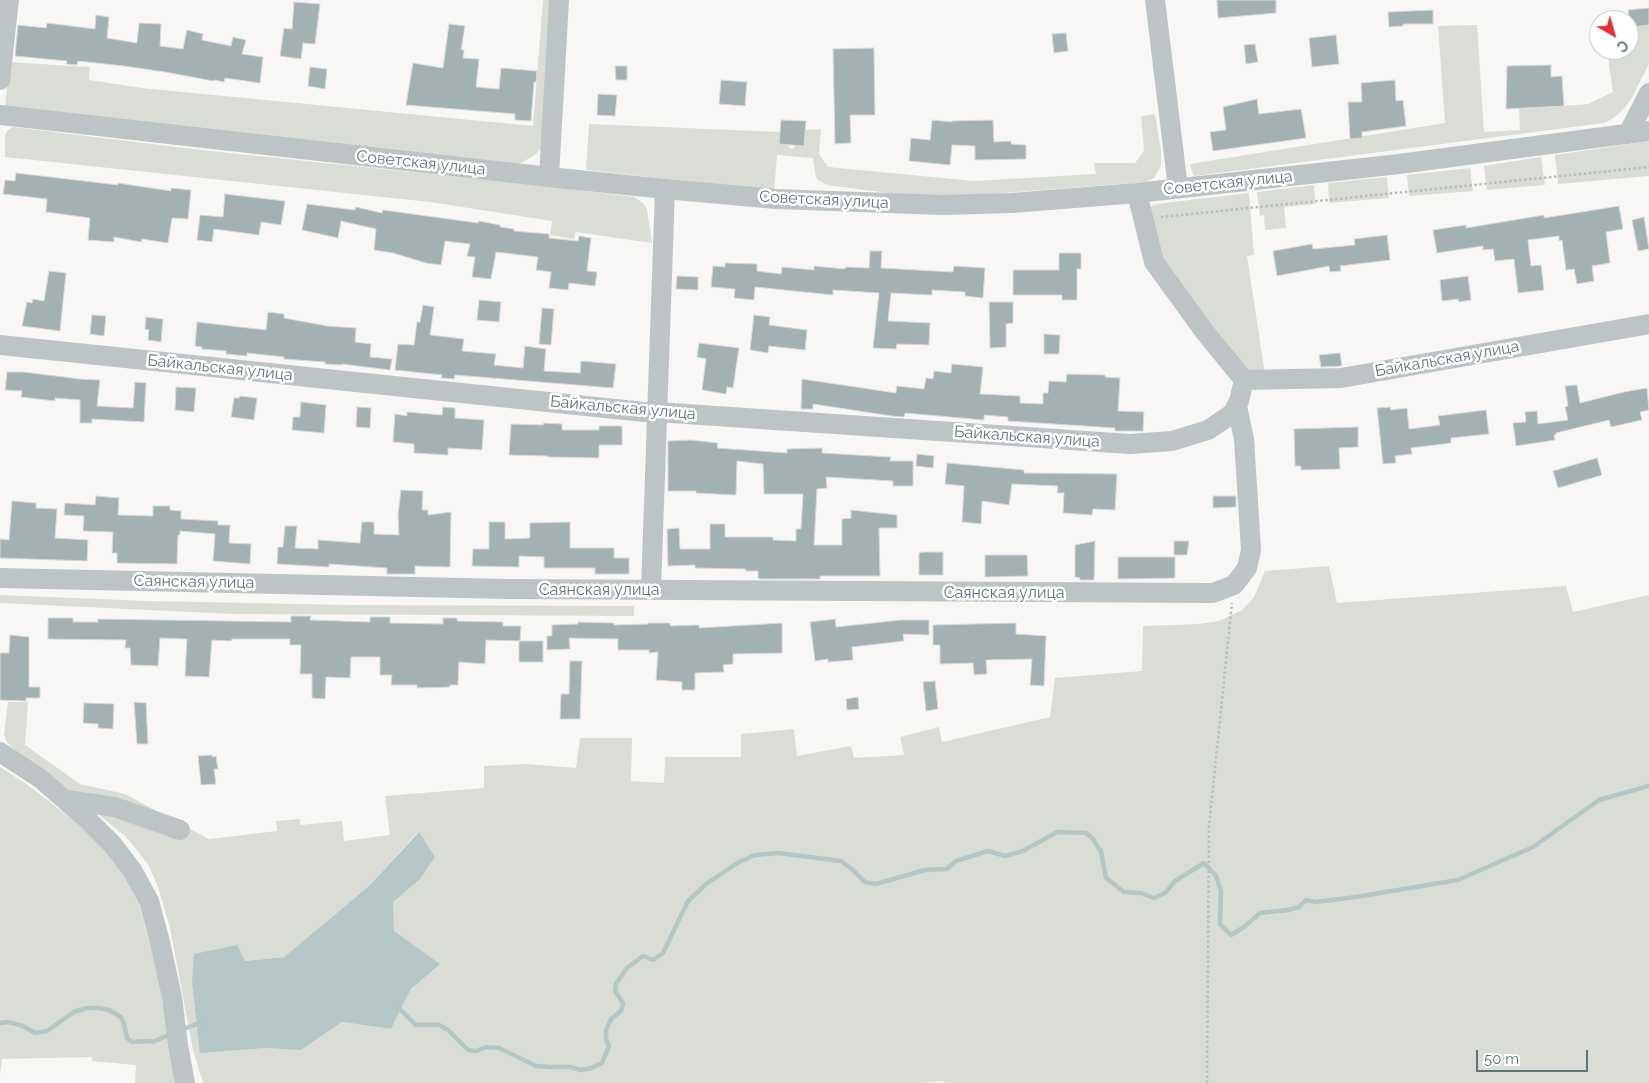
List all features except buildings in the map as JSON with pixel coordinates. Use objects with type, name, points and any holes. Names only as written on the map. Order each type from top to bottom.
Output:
[{"type":"street","points":[[0,80],[9,0]]},
{"type":"street","points":[[549,177],[558,0]]},
{"type":"street","points":[[1155,0],[1178,188]]},
{"type":"street","points":[[1628,134],[1649,93]]},
{"type":"street","name":"Советская улица","points":[[0,115],[665,189],[776,199],[943,205],[1012,203],[1137,193],[1399,164],[1649,131]]},
{"type":"street","points":[[651,590],[665,189]]},
{"type":"street","points":[[1137,193],[1154,262],[1204,331],[1244,380],[1236,406],[1244,440],[1250,550],[1247,568],[1234,585]]},
{"type":"street","name":"Байкальская улица","points":[[1244,380],[1340,378],[1649,324]]},
{"type":"street","name":"Байкальская улица","points":[[0,345],[634,411],[1130,444],[1172,441],[1208,430],[1233,413],[1236,406]]},
{"type":"street","name":"Саянская улица","points":[[0,578],[508,589],[1198,594],[1213,594],[1234,585]]},
{"type":"street","points":[[0,752],[42,779],[66,800],[112,844],[132,870],[149,901],[159,938],[172,997],[185,1083]]},
{"type":"street","points":[[66,800],[115,808],[180,830]]},
{"type":"path","points":[[1144,219],[1649,167]]},
{"type":"path","points":[[1207,1083],[1209,826],[1234,585]]},
{"type":"shaded area","points":[[543,0],[551,0],[543,145],[537,153],[518,164],[5,108],[9,62],[90,67],[89,80],[142,88],[533,126]]},
{"type":"shaded area","points":[[1477,25],[1484,132],[1520,130],[1519,109],[1588,104],[1613,92],[1608,60],[1639,60],[1639,26],[1649,25],[1649,64],[1630,101],[1622,111],[1604,123],[1193,175],[1190,164],[1445,123],[1438,26]]},
{"type":"shaded area","points":[[1155,114],[1161,151],[1161,165],[1154,178],[1146,182],[952,197],[919,197],[827,185],[817,179],[813,158],[777,155],[774,191],[586,170],[589,124],[780,132],[789,148],[794,149],[805,130],[821,129],[819,154],[828,167],[974,181],[1096,174],[1094,163],[1135,163],[1144,151],[1141,116]]},
{"type":"shaded area","points":[[13,127],[201,150],[634,197],[643,203],[647,209],[652,243],[576,232],[574,239],[550,235],[552,221],[430,202],[5,157],[5,135]]},
{"type":"shaded area","points":[[1649,141],[1649,176],[1558,184],[1555,155]]},
{"type":"shaded area","points":[[1541,157],[1545,185],[1487,190],[1484,166]]},
{"type":"shaded area","points":[[1470,168],[1473,191],[1409,196],[1407,175]]},
{"type":"shaded area","points":[[1387,177],[1389,198],[1329,203],[1328,183]]},
{"type":"shaded area","points":[[1314,185],[1315,204],[1284,207],[1286,228],[1265,230],[1264,215],[1260,216],[1257,192]]},
{"type":"shaded area","points":[[1249,193],[1254,255],[1247,256],[1265,374],[1249,372],[1171,288],[1146,212],[1153,205]]},
{"type":"shaded area","points":[[1329,566],[1337,603],[1566,586],[1573,612],[1649,595],[1649,1083],[946,1083],[943,1081],[922,1083],[203,1083],[193,1050],[170,928],[158,887],[149,866],[125,836],[56,780],[15,751],[4,735],[8,702],[28,702],[25,745],[80,784],[125,794],[209,839],[277,831],[276,821],[300,819],[300,825],[342,821],[344,841],[390,835],[385,796],[484,788],[484,766],[527,764],[576,768],[580,738],[632,738],[631,781],[664,783],[665,757],[741,757],[741,734],[794,729],[797,756],[851,746],[854,758],[904,755],[900,737],[939,727],[942,742],[1050,717],[1055,678],[1142,671],[1143,626],[1199,624],[1219,621],[1242,610],[1254,597],[1265,571]],"holes":[[[418,832],[419,880],[392,902],[394,932],[440,964],[411,989],[391,1029],[342,1022],[301,1050],[264,1048],[236,945],[245,961],[284,957],[370,885]]]},
{"type":"shaded area","points":[[0,595],[148,601],[350,605],[634,606],[634,616],[234,614],[0,603]]},
{"type":"shaded area","points":[[0,767],[28,785],[77,823],[103,848],[124,875],[139,904],[157,970],[177,1083],[135,1083],[136,1065],[92,1061],[92,1057],[2,1059],[0,1075]]},
{"type":"shaded area","points":[[419,832],[435,857],[419,880],[393,902],[394,931],[440,964],[411,989],[391,1029],[342,1022],[301,1050],[264,1048],[200,1053],[192,982],[194,954],[237,945],[245,961],[284,957],[370,885]]},
{"type":"waterway","points":[[398,1007],[416,1025],[439,1025],[448,1030],[468,1050],[476,1051],[486,1047],[499,1048],[536,1066],[570,1067],[581,1070],[602,1063],[609,1046],[606,1039],[606,1030],[611,1019],[621,1011],[623,1003],[615,991],[616,984],[627,968],[643,956],[653,960],[663,953],[688,901],[706,884],[739,862],[755,855],[778,853],[841,861],[865,882],[876,884],[925,870],[947,869],[956,861],[988,851],[1005,856],[1023,851],[1057,832],[1086,833],[1093,839],[1101,852],[1106,878],[1124,892],[1141,893],[1154,898],[1165,893],[1175,881],[1204,863],[1216,876],[1221,891],[1220,924],[1231,935],[1260,913],[1299,907],[1306,900],[1315,902],[1356,897],[1458,880],[1533,847],[1599,800],[1649,786]]},
{"type":"waterway","points":[[0,1023],[8,1022],[23,1026],[35,1033],[47,1031],[74,1012],[87,1008],[99,1008],[109,1010],[121,1017],[127,1038],[132,1042],[153,1042],[171,1034]]},
{"type":"waterway","points":[[181,1030],[202,1022]]}]
